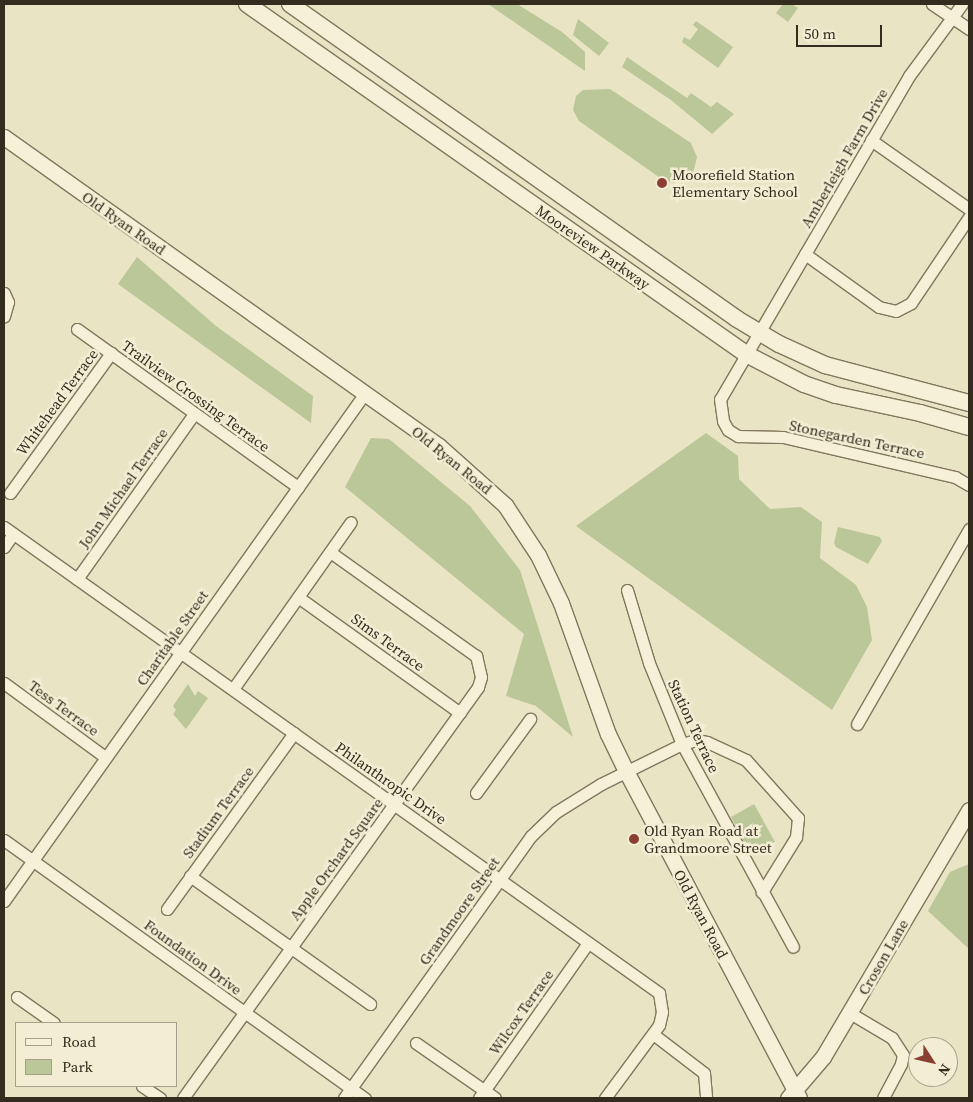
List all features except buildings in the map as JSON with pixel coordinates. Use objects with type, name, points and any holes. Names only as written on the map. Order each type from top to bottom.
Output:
[{"type":"main road","name":"Mooreview Parkway","points":[[247,4],[746,354],[804,384],[836,395],[920,413],[969,427]]},
{"type":"main road","name":"Mooreview Parkway","points":[[290,4],[758,332],[825,366],[969,403]]},
{"type":"street","points":[[932,4],[969,29]]},
{"type":"street","name":"Amberleigh Farm Drive","points":[[758,332],[909,76],[962,4]]},
{"type":"street","name":"Old Ryan Road","points":[[4,136],[365,393],[479,479],[519,525],[561,603],[608,734],[626,772],[793,1096]]},
{"type":"street","points":[[871,140],[969,209]]},
{"type":"street","points":[[805,254],[879,307],[896,311],[911,303],[969,217]]},
{"type":"street","points":[[4,293],[8,302],[4,316]]},
{"type":"street","name":"Trailview Crossing Terrace","points":[[77,329],[298,487]]},
{"type":"street","name":"Stonegarden Terrace","points":[[758,332],[720,399],[722,421],[728,430],[738,436],[783,437],[955,477],[969,485]]},
{"type":"street","name":"Whitehead Terrace","points":[[10,494],[110,353]]},
{"type":"street","name":"Charitable Street","points":[[4,901],[365,393]]},
{"type":"street","name":"John Michael Terrace","points":[[77,579],[194,414]]},
{"type":"street","points":[[233,689],[350,522]]},
{"type":"street","points":[[857,724],[969,529]]},
{"type":"street","points":[[4,547],[8,530]]},
{"type":"street","name":"Philanthropic Drive","points":[[8,530],[659,993],[662,1012],[653,1034],[605,1098]]},
{"type":"street","name":"Apple Orchard Square","points":[[183,1098],[460,713],[478,687],[481,677],[476,656],[330,552]]},
{"type":"street","name":"Station Terrace","points":[[627,590],[649,663],[682,744],[793,947]]},
{"type":"street","name":"Sims Terrace","points":[[298,597],[460,713]]},
{"type":"street","name":"Tess Terrace","points":[[4,683],[106,757]]},
{"type":"street","points":[[476,793],[530,719]]},
{"type":"street","name":"Stadium Terrace","points":[[167,909],[294,733]]},
{"type":"street","points":[[682,744],[707,742],[746,760],[798,818],[796,838],[762,892]]},
{"type":"street","name":"Grandmoore Street","points":[[344,1098],[500,879],[544,822],[585,792],[682,744]]},
{"type":"street","name":"Croson Lane","points":[[793,1096],[823,1057],[969,810]]},
{"type":"street","name":"Foundation Drive","points":[[4,840],[365,1098]]},
{"type":"street","points":[[190,876],[370,1004]]},
{"type":"street","name":"Wilcox Terrace","points":[[481,1094],[588,943]]},
{"type":"street","points":[[17,997],[53,1022]]},
{"type":"street","points":[[850,1013],[892,1038],[903,1055],[901,1064],[883,1098]]},
{"type":"street","points":[[653,1034],[704,1073],[706,1098]]},
{"type":"street","points":[[416,1043],[481,1094],[494,1098]]},
{"type":"street","points":[[144,1087],[160,1098]]},
{"type":"green space","points":[[488,4],[517,4],[562,32],[585,52],[585,71]]},
{"type":"green space","points":[[783,4],[792,4],[798,8],[788,22],[776,13]]},
{"type":"green space","points":[[578,19],[609,43],[599,56],[573,35]]},
{"type":"green space","points":[[696,21],[733,47],[718,68],[682,42],[684,37],[690,40],[698,29],[693,25]]},
{"type":"green space","points":[[627,57],[687,98],[691,93],[711,107],[717,102],[734,114],[712,134],[671,100],[622,67]]},
{"type":"green space","points":[[610,89],[691,143],[697,157],[693,173],[676,183],[666,182],[579,121],[573,110],[576,96],[583,90]]},
{"type":"green space","points":[[137,257],[216,326],[313,396],[311,423],[118,284]]},
{"type":"green space","points":[[706,433],[738,456],[739,479],[770,509],[801,507],[822,522],[820,558],[856,585],[867,607],[872,640],[832,710],[576,526]]},
{"type":"green space","points":[[371,438],[389,439],[470,506],[520,570],[573,737],[536,706],[506,696],[524,634],[345,487]]},
{"type":"green space","points":[[838,527],[880,537],[882,541],[868,564],[836,547],[834,543]]},
{"type":"green space","points":[[188,684],[195,696],[198,691],[208,698],[186,729],[173,714],[176,710],[173,706]]},
{"type":"green space","points":[[754,804],[775,842],[751,855],[731,817]]},
{"type":"green space","points":[[969,864],[969,949],[928,911],[950,872]]},
{"type":"place","name":"Moorefield Station Elementary School","points":[[662,183]]},
{"type":"place","name":"Old Ryan Road at Grandmoore Street","points":[[634,839]]}]
